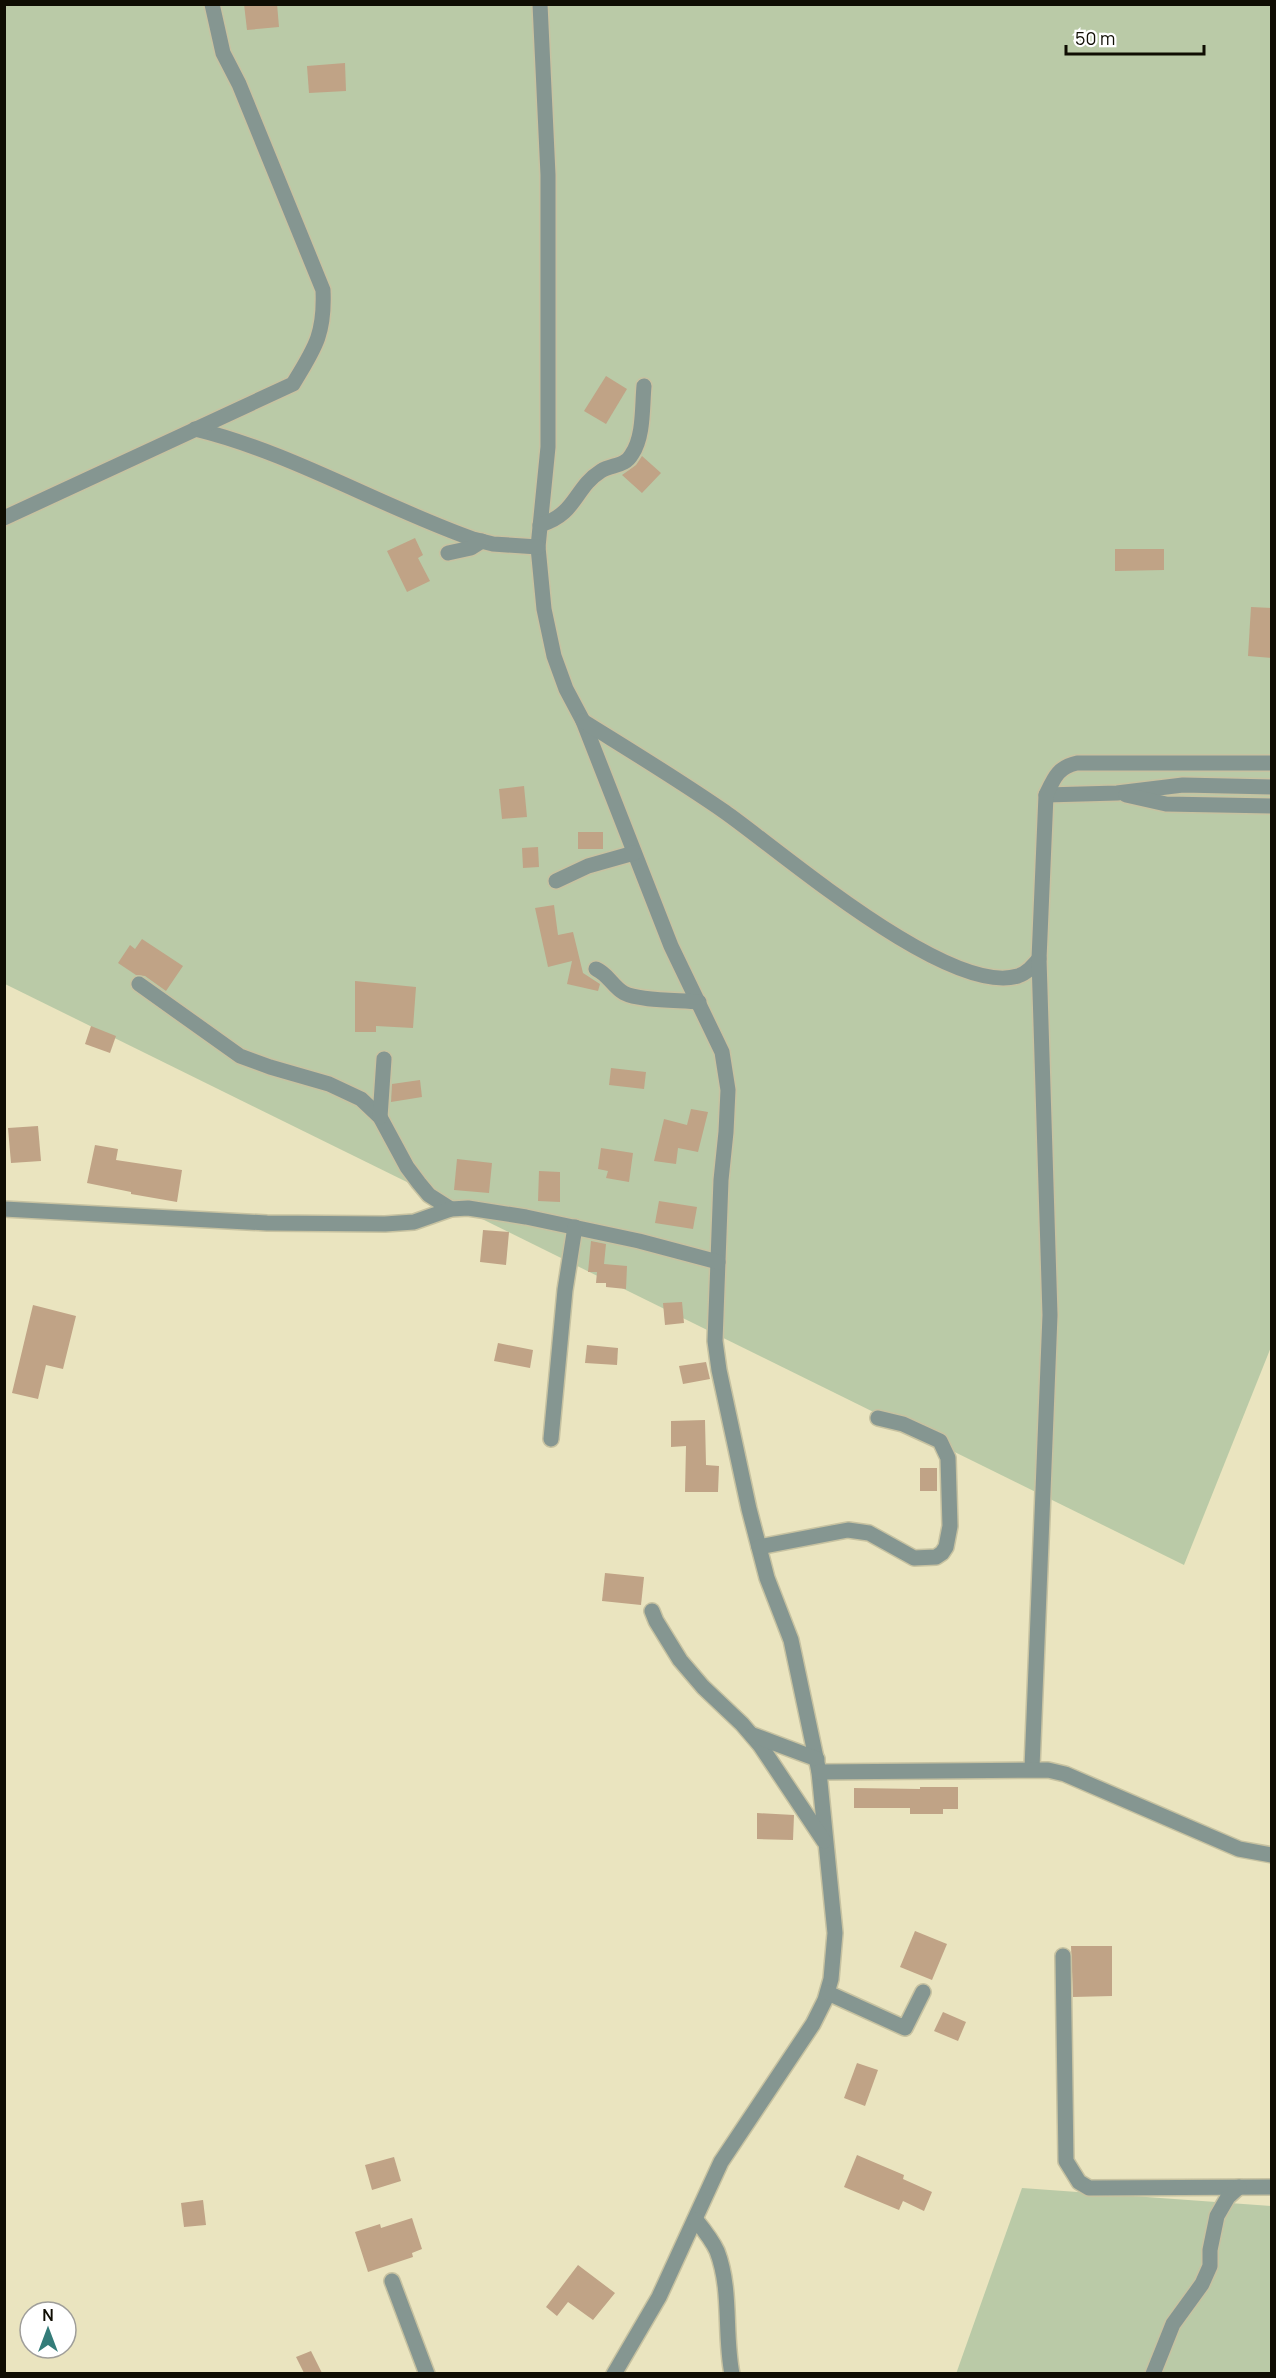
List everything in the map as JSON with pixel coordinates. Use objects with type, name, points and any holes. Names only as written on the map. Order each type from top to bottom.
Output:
[{"type":"street","points":[[4,518],[293,384],[314,350],[324,317],[323,290],[239,84],[223,53],[212,4]]},
{"type":"street","points":[[540,4],[548,175],[548,447],[538,547],[544,609],[554,656],[566,689],[583,721],[671,946],[722,1052],[728,1090],[721,1180],[715,1341],[719,1370],[759,1547],[767,1578],[791,1640],[818,1765],[835,1933],[828,1993],[813,2024],[721,2162],[659,2297],[614,2373]]},
{"type":"street","points":[[540,525],[561,517],[587,484],[602,470],[620,465],[632,455],[640,428],[644,386]]},
{"type":"street","points":[[195,429],[216,434],[267,453],[450,531],[493,544],[538,547]]},
{"type":"street","points":[[448,552],[471,548],[482,541]]},
{"type":"street","points":[[583,721],[702,796],[871,920],[922,951],[963,970],[995,978],[1019,976],[1031,969],[1039,959]]},
{"type":"street","points":[[1032,1768],[1050,1315],[1039,959],[1046,795],[1057,772],[1061,768],[1077,763],[1272,763]]},
{"type":"street","points":[[1046,795],[1117,793],[1183,785],[1272,787]]},
{"type":"street","points":[[1117,793],[1167,804],[1272,806]]},
{"type":"street","points":[[556,881],[588,866],[634,853]]},
{"type":"street","points":[[596,969],[603,972],[612,984],[626,994],[699,1002]]},
{"type":"street","points":[[139,984],[240,1056],[348,1091],[361,1099],[380,1118],[407,1167],[429,1194],[451,1209]]},
{"type":"street","points":[[380,1118],[384,1059]]},
{"type":"street","points":[[4,1209],[267,1223],[331,1224],[414,1222],[451,1209],[486,1210],[639,1241],[718,1262]]},
{"type":"street","points":[[550,1439],[564,1290],[575,1227]]},
{"type":"street","points":[[759,1547],[849,1530],[869,1533],[914,1558],[936,1557],[942,1553],[946,1547],[950,1527],[948,1458],[940,1441],[903,1424],[878,1418]]},
{"type":"street","points":[[652,1611],[680,1660],[703,1687],[753,1735],[826,1843]]},
{"type":"street","points":[[753,1735],[818,1765],[1032,1768],[1065,1774],[1239,1849],[1272,1855]]},
{"type":"street","points":[[1063,1956],[1066,2161],[1079,2182],[1089,2188],[1272,2187]]},
{"type":"street","points":[[828,1993],[905,2028],[923,1992]]},
{"type":"street","points":[[1153,2373],[1173,2324],[1202,2284],[1210,2266],[1210,2250],[1217,2216],[1228,2197],[1239,2187]]},
{"type":"street","points":[[696,2220],[711,2241],[721,2265],[725,2285],[732,2373]]},
{"type":"street","points":[[392,2281],[427,2373]]},
{"type":"green space","points":[[4,5],[1271,5],[1271,1347],[1184,1565],[5,984]]},
{"type":"green space","points":[[1022,2188],[1271,2206],[1271,2373],[956,2374]]},
{"type":"building","points":[[244,4],[277,4],[279,27],[247,30]]},
{"type":"building","points":[[345,63],[346,91],[309,93],[307,66]]},
{"type":"building","points":[[606,376],[627,389],[606,424],[584,411]]},
{"type":"building","points":[[642,456],[661,473],[642,493],[622,475],[636,465]]},
{"type":"building","points":[[415,538],[423,555],[418,558],[430,581],[407,592],[387,551]]},
{"type":"building","points":[[1115,549],[1164,549],[1164,570],[1115,571]]},
{"type":"building","points":[[1251,607],[1272,608],[1272,658],[1248,656]]},
{"type":"building","points":[[524,786],[527,817],[502,819],[499,789]]},
{"type":"building","points":[[578,832],[603,832],[603,849],[578,849]]},
{"type":"building","points":[[538,847],[539,867],[523,868],[522,848]]},
{"type":"building","points":[[554,905],[558,935],[573,932],[583,973],[600,984],[598,991],[567,984],[572,961],[548,967],[535,908]]},
{"type":"building","points":[[142,939],[183,966],[166,991],[145,976],[136,975],[118,963],[130,945],[135,949]]},
{"type":"building","points":[[355,981],[416,987],[413,1028],[376,1026],[376,1032],[355,1032]]},
{"type":"building","points":[[91,1026],[116,1036],[110,1053],[85,1044]]},
{"type":"building","points":[[611,1068],[646,1072],[644,1089],[609,1085]]},
{"type":"building","points":[[420,1080],[422,1097],[391,1102],[392,1084]]},
{"type":"building","points":[[691,1109],[708,1112],[698,1152],[678,1148],[676,1164],[654,1161],[664,1119],[687,1125]]},
{"type":"building","points":[[38,1126],[41,1161],[11,1163],[8,1128]]},
{"type":"building","points":[[95,1145],[118,1149],[116,1160],[182,1170],[177,1202],[87,1183]]},
{"type":"building","points":[[601,1148],[633,1153],[629,1182],[606,1178],[608,1171],[598,1169]]},
{"type":"building","points":[[457,1159],[492,1163],[489,1193],[454,1190]]},
{"type":"building","points":[[539,1171],[560,1172],[560,1202],[538,1201]]},
{"type":"building","points":[[659,1201],[697,1207],[693,1229],[655,1223]]},
{"type":"building","points":[[483,1230],[509,1232],[506,1265],[480,1262]]},
{"type":"building","points":[[591,1241],[606,1244],[604,1264],[627,1266],[626,1289],[606,1287],[606,1283],[596,1283],[597,1272],[588,1272]]},
{"type":"building","points":[[682,1302],[684,1323],[665,1325],[663,1303]]},
{"type":"building","points":[[33,1305],[76,1316],[63,1369],[46,1365],[38,1399],[12,1393]]},
{"type":"building","points":[[498,1343],[533,1350],[530,1368],[494,1361]]},
{"type":"building","points":[[587,1345],[618,1348],[617,1365],[585,1363]]},
{"type":"building","points":[[706,1362],[710,1379],[683,1384],[679,1366]]},
{"type":"building","points":[[705,1420],[706,1465],[719,1466],[718,1492],[685,1492],[686,1446],[671,1447],[671,1421]]},
{"type":"building","points":[[920,1468],[937,1468],[937,1491],[920,1491]]},
{"type":"building","points":[[605,1573],[644,1577],[641,1605],[602,1601]]},
{"type":"building","points":[[920,1787],[958,1787],[958,1809],[943,1809],[943,1814],[910,1814],[910,1808],[854,1808],[854,1788],[920,1789]]},
{"type":"building","points":[[757,1813],[794,1815],[793,1840],[757,1839]]},
{"type":"building","points":[[915,1931],[947,1944],[932,1980],[900,1967]]},
{"type":"building","points":[[1071,1946],[1112,1946],[1112,1996],[1073,1997]]},
{"type":"building","points":[[943,2012],[966,2022],[958,2041],[934,2031]]},
{"type":"building","points":[[857,2063],[878,2070],[865,2106],[844,2098]]},
{"type":"building","points":[[857,2155],[904,2175],[903,2179],[932,2192],[924,2211],[903,2201],[899,2210],[844,2187]]},
{"type":"building","points":[[394,2157],[401,2181],[372,2190],[365,2165]]},
{"type":"building","points":[[203,2200],[206,2225],[184,2227],[181,2203]]},
{"type":"building","points":[[412,2218],[422,2249],[412,2253],[413,2257],[368,2272],[355,2232],[380,2224],[381,2228]]},
{"type":"building","points":[[578,2265],[615,2293],[593,2320],[568,2302],[557,2316],[546,2307]]},
{"type":"building","points":[[311,2351],[322,2373],[304,2373],[296,2357]]}]
